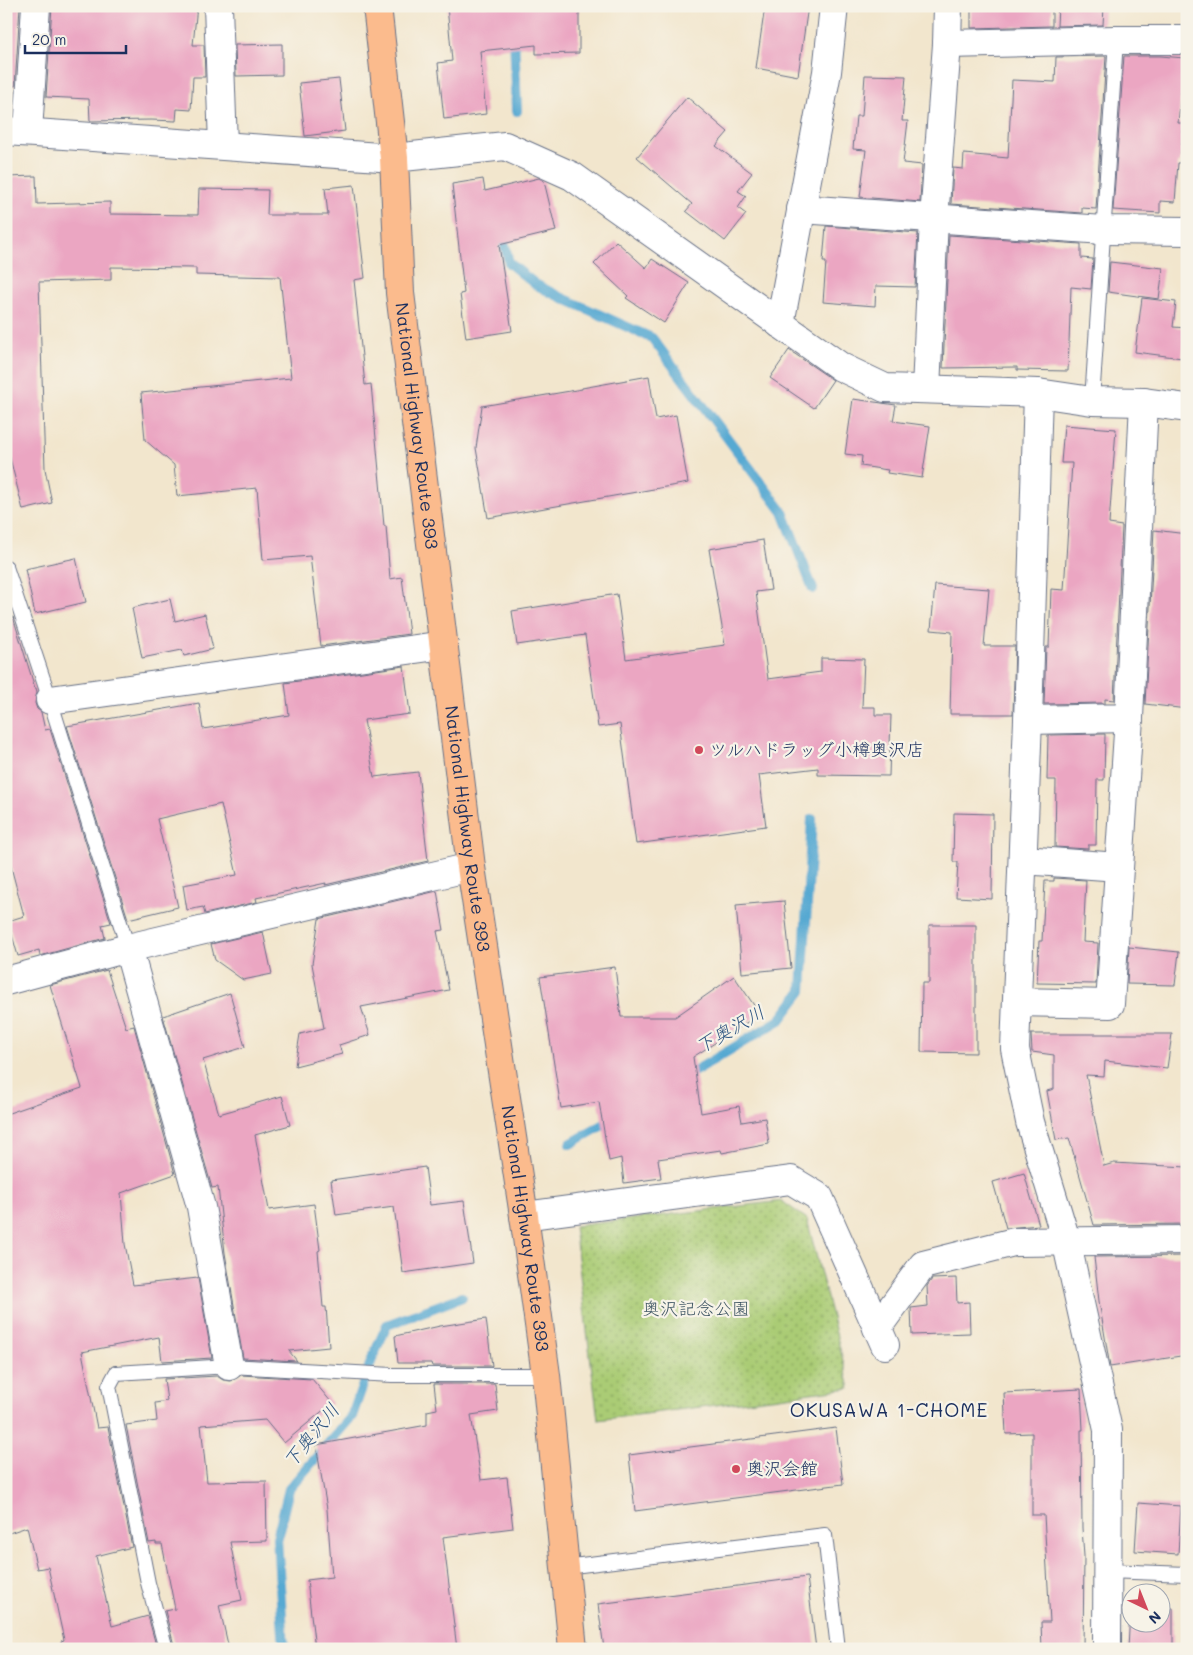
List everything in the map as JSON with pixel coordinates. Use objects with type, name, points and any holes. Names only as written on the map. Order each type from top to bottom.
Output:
[{"type":"highway","name":"National Highway Route 393","points":[[377,6],[394,158],[400,293],[471,867],[546,1375],[573,1649]]},
{"type":"street","points":[[36,6],[17,132],[394,158],[505,146],[572,176],[841,368],[885,388],[1038,393],[1092,401],[1144,402],[1187,408]]},
{"type":"street","points":[[218,6],[223,145]]},
{"type":"street","points":[[780,324],[827,72],[834,6]]},
{"type":"street","points":[[926,389],[934,219],[948,6]]},
{"type":"street","points":[[947,44],[1187,40]]},
{"type":"street","points":[[801,209],[1104,230],[1187,231]]},
{"type":"street","points":[[1038,393],[1015,1049],[1030,1122],[1066,1240],[1108,1430],[1107,1649]]},
{"type":"street","points":[[1017,1002],[1110,1004],[1129,718],[1144,402]]},
{"type":"street","points":[[50,700],[444,645]]},
{"type":"street","points":[[1028,720],[1129,718]]},
{"type":"street","points":[[1022,860],[1119,867]]},
{"type":"street","points":[[6,981],[128,948],[471,867]]},
{"type":"street","points":[[128,948],[201,1207],[229,1366]]},
{"type":"street","points":[[524,1216],[791,1180],[819,1197],[881,1337],[923,1265],[1014,1242],[1187,1240]]},
{"type":"lane","points":[[1092,401],[1116,40]]},
{"type":"lane","points":[[6,567],[128,948]]},
{"type":"lane","points":[[166,1649],[148,1583],[109,1386],[116,1373],[229,1366],[392,1375],[546,1375]]},
{"type":"lane","points":[[565,1567],[825,1535],[838,1649]]},
{"type":"lane","points":[[1107,1571],[1187,1574]]},
{"type":"green space","name":"奥沢記念公園","points":[[782,1201],[807,1219],[850,1388],[598,1420],[574,1226]]},
{"type":"building","points":[[6,6],[20,6],[15,86],[6,85]]},
{"type":"building","points":[[52,6],[197,6],[193,45],[204,45],[205,77],[193,77],[191,110],[177,109],[176,121],[90,121],[89,99],[46,97]]},
{"type":"building","points":[[447,6],[579,6],[579,53],[536,54],[536,45],[480,51],[486,114],[444,119],[438,63],[452,61]]},
{"type":"building","points":[[765,6],[808,6],[798,76],[756,68]]},
{"type":"building","points":[[971,6],[1052,6],[1052,26],[971,28]]},
{"type":"building","points":[[1058,6],[1104,6],[1103,25],[1057,26]]},
{"type":"building","points":[[282,44],[282,75],[236,76],[235,45]]},
{"type":"building","points":[[1106,56],[1096,209],[1082,208],[1082,213],[951,204],[953,168],[963,169],[964,154],[1008,158],[1012,80],[1055,82],[1056,57]]},
{"type":"building","points":[[1124,56],[1185,58],[1178,123],[1184,123],[1175,202],[1160,201],[1160,213],[1113,210]]},
{"type":"building","points":[[865,75],[906,76],[902,121],[908,121],[903,163],[922,165],[920,202],[860,197],[866,150],[853,149],[856,116],[862,116]]},
{"type":"building","points":[[339,79],[345,131],[305,136],[299,83]]},
{"type":"building","points":[[687,97],[728,132],[716,146],[752,173],[738,191],[746,196],[738,208],[746,214],[725,241],[686,211],[692,204],[637,157]]},
{"type":"building","points":[[36,176],[37,204],[110,202],[110,214],[198,215],[199,189],[268,190],[267,215],[328,215],[325,188],[354,185],[365,278],[354,280],[365,385],[371,384],[390,579],[402,577],[409,634],[321,646],[310,556],[263,560],[257,488],[177,496],[174,465],[145,440],[141,393],[291,378],[280,277],[196,275],[196,268],[111,267],[111,280],[39,282],[45,469],[52,503],[23,510],[6,442],[6,177]]},
{"type":"building","points":[[539,178],[544,181],[556,231],[499,245],[512,331],[466,338],[460,294],[464,293],[452,184],[483,179],[485,191]]},
{"type":"building","points":[[826,226],[918,233],[915,287],[876,286],[875,306],[823,302],[826,262],[823,262]]},
{"type":"building","points":[[949,235],[1081,244],[1081,258],[1093,259],[1091,289],[1071,287],[1068,371],[1017,370],[1017,367],[943,368]]},
{"type":"building","points":[[616,241],[646,268],[652,259],[689,283],[664,323],[626,298],[628,296],[594,264]]},
{"type":"building","points":[[1110,262],[1163,268],[1159,299],[1108,292]]},
{"type":"building","points":[[1142,298],[1176,302],[1173,327],[1187,328],[1182,358],[1135,352]]},
{"type":"building","points":[[789,350],[833,380],[814,408],[770,378]]},
{"type":"building","points":[[649,376],[656,419],[676,415],[688,483],[488,518],[476,448],[482,406]]},
{"type":"building","points":[[853,399],[896,405],[893,421],[930,426],[922,478],[887,473],[888,470],[861,466],[862,456],[845,454]]},
{"type":"building","points":[[1064,425],[1116,429],[1109,524],[1122,526],[1114,700],[1105,699],[1105,703],[1044,704],[1046,647],[1049,647],[1051,589],[1064,590],[1072,463],[1061,463]]},
{"type":"building","points":[[1154,530],[1187,534],[1187,709],[1145,704]]},
{"type":"building","points":[[763,540],[771,590],[756,592],[768,679],[821,672],[821,658],[864,659],[862,707],[875,707],[875,715],[891,715],[889,776],[818,775],[818,768],[759,775],[766,826],[636,844],[620,724],[598,727],[585,635],[517,645],[512,611],[617,594],[626,659],[725,645],[709,549]]},
{"type":"building","points":[[76,558],[86,602],[35,614],[25,569]]},
{"type":"building","points":[[935,585],[989,589],[984,646],[1015,646],[1013,714],[950,714],[952,632],[931,630]]},
{"type":"building","points":[[170,599],[175,621],[205,614],[213,649],[184,656],[182,650],[142,658],[132,608]]},
{"type":"building","points":[[13,617],[36,688],[35,703],[37,709],[41,712],[45,730],[50,729],[111,923],[102,925],[105,938],[40,956],[39,950],[18,956],[8,921],[24,916],[6,848],[6,618]]},
{"type":"building","points":[[404,666],[410,714],[364,720],[374,777],[418,772],[428,861],[325,885],[326,883],[256,898],[257,902],[205,914],[203,907],[187,910],[183,885],[237,875],[221,804],[157,819],[178,907],[128,919],[67,726],[199,703],[203,729],[289,715],[285,683]]},
{"type":"building","points":[[1105,734],[1104,780],[1097,780],[1096,845],[1088,845],[1088,849],[1055,847],[1056,780],[1047,780],[1048,735]]},
{"type":"building","points":[[954,813],[993,814],[992,899],[956,897],[958,862],[953,862]]},
{"type":"building","points":[[1054,878],[1086,880],[1083,942],[1098,943],[1096,984],[1037,983],[1039,941],[1042,941],[1045,881],[1054,881]]},
{"type":"building","points":[[437,891],[444,930],[437,931],[449,990],[361,1007],[370,1035],[339,1045],[342,1054],[295,1066],[300,1034],[324,1028],[312,964],[319,919]]},
{"type":"building","points":[[784,901],[791,968],[742,973],[736,905]]},
{"type":"building","points":[[929,925],[976,925],[976,1053],[921,1052],[922,983],[929,983]]},
{"type":"building","points":[[263,932],[272,974],[243,980],[215,960],[211,944]]},
{"type":"building","points":[[1129,947],[1179,952],[1175,985],[1127,984]]},
{"type":"building","points":[[615,967],[621,1017],[675,1017],[734,976],[760,1014],[693,1057],[701,1113],[739,1106],[742,1122],[765,1118],[769,1144],[722,1153],[721,1150],[658,1159],[661,1178],[624,1183],[621,1158],[609,1161],[599,1102],[561,1108],[540,977]]},
{"type":"building","points":[[107,970],[126,1028],[134,1026],[175,1174],[121,1193],[125,1244],[133,1285],[198,1278],[212,1358],[162,1361],[159,1337],[82,1352],[97,1428],[108,1427],[132,1547],[96,1556],[112,1626],[148,1616],[157,1649],[62,1649],[61,1641],[64,1640],[48,1567],[37,1569],[27,1527],[6,1534],[6,1114],[82,1088],[50,985]]},
{"type":"building","points":[[230,993],[245,1047],[203,1060],[219,1114],[282,1096],[290,1125],[255,1135],[269,1210],[314,1204],[320,1250],[318,1251],[323,1307],[326,1307],[329,1347],[289,1351],[297,1361],[243,1358],[225,1253],[218,1187],[212,1188],[163,1016]]},
{"type":"building","points":[[1031,1034],[1172,1034],[1167,1068],[1105,1061],[1104,1076],[1086,1075],[1104,1166],[1114,1163],[1187,1167],[1187,1224],[1094,1225],[1069,1138],[1056,1140],[1047,1091],[1054,1089],[1054,1055],[1032,1052]]},
{"type":"building","points":[[425,1167],[430,1205],[464,1201],[473,1263],[403,1273],[394,1207],[336,1215],[331,1180]]},
{"type":"building","points":[[1024,1173],[1039,1225],[1006,1228],[993,1182]]},
{"type":"building","points":[[1187,1256],[1187,1355],[1110,1367],[1094,1257]]},
{"type":"building","points":[[956,1278],[957,1303],[969,1302],[970,1333],[912,1335],[911,1308],[928,1306],[927,1286],[932,1279]]},
{"type":"building","points":[[486,1319],[492,1366],[432,1366],[431,1363],[398,1363],[395,1336],[440,1326]]},
{"type":"building","points":[[241,1375],[312,1379],[332,1403],[284,1443],[265,1420],[201,1425],[207,1482],[266,1481],[267,1541],[230,1542],[242,1600],[219,1605],[229,1649],[175,1649],[165,1611],[175,1609],[162,1544],[156,1544],[156,1542],[149,1543],[126,1425],[157,1421],[155,1403],[167,1401],[164,1379],[217,1376],[223,1380],[231,1381]]},
{"type":"building","points":[[434,1384],[495,1384],[498,1411],[471,1415],[481,1480],[507,1477],[513,1528],[443,1537],[457,1649],[315,1649],[307,1580],[332,1577],[327,1509],[316,1445],[427,1425],[427,1411],[437,1409]]},
{"type":"building","points":[[1081,1389],[1084,1556],[1083,1649],[1042,1649],[1041,1622],[1050,1622],[1044,1515],[1032,1515],[1032,1433],[1006,1434],[1004,1393]]},
{"type":"building","name":"奥沢会館","points":[[836,1428],[843,1484],[635,1511],[629,1455]]},
{"type":"building","points":[[1138,1503],[1181,1506],[1178,1554],[1135,1551]]},
{"type":"building","points":[[807,1577],[816,1649],[604,1649],[598,1604]]},
{"type":"building","points":[[1170,1608],[1173,1608],[1173,1649],[1128,1649],[1129,1632],[1170,1632]]},
{"type":"waterway","name":"下奥沢川","points":[[514,35],[517,111]]},
{"type":"waterway","points":[[502,232],[509,263],[535,284],[652,338],[783,512],[813,589]]},
{"type":"waterway","name":"下奥沢川","points":[[683,1078],[780,1020],[802,991],[812,819]]},
{"type":"waterway","name":"下奥沢川","points":[[570,1144],[615,1118]]},
{"type":"waterway","name":"下奥沢川","points":[[284,1649],[277,1538],[289,1489],[352,1416],[372,1359],[387,1325],[462,1297]]},
{"type":"place","name":"ツルハドラッグ小樽奥沢店","points":[[699,750]]},
{"type":"place","name":"奥沢会館","points":[[736,1469]]},
{"type":"district","name":"OKUSAWA 1-CHOME","points":[[889,1410]]}]
